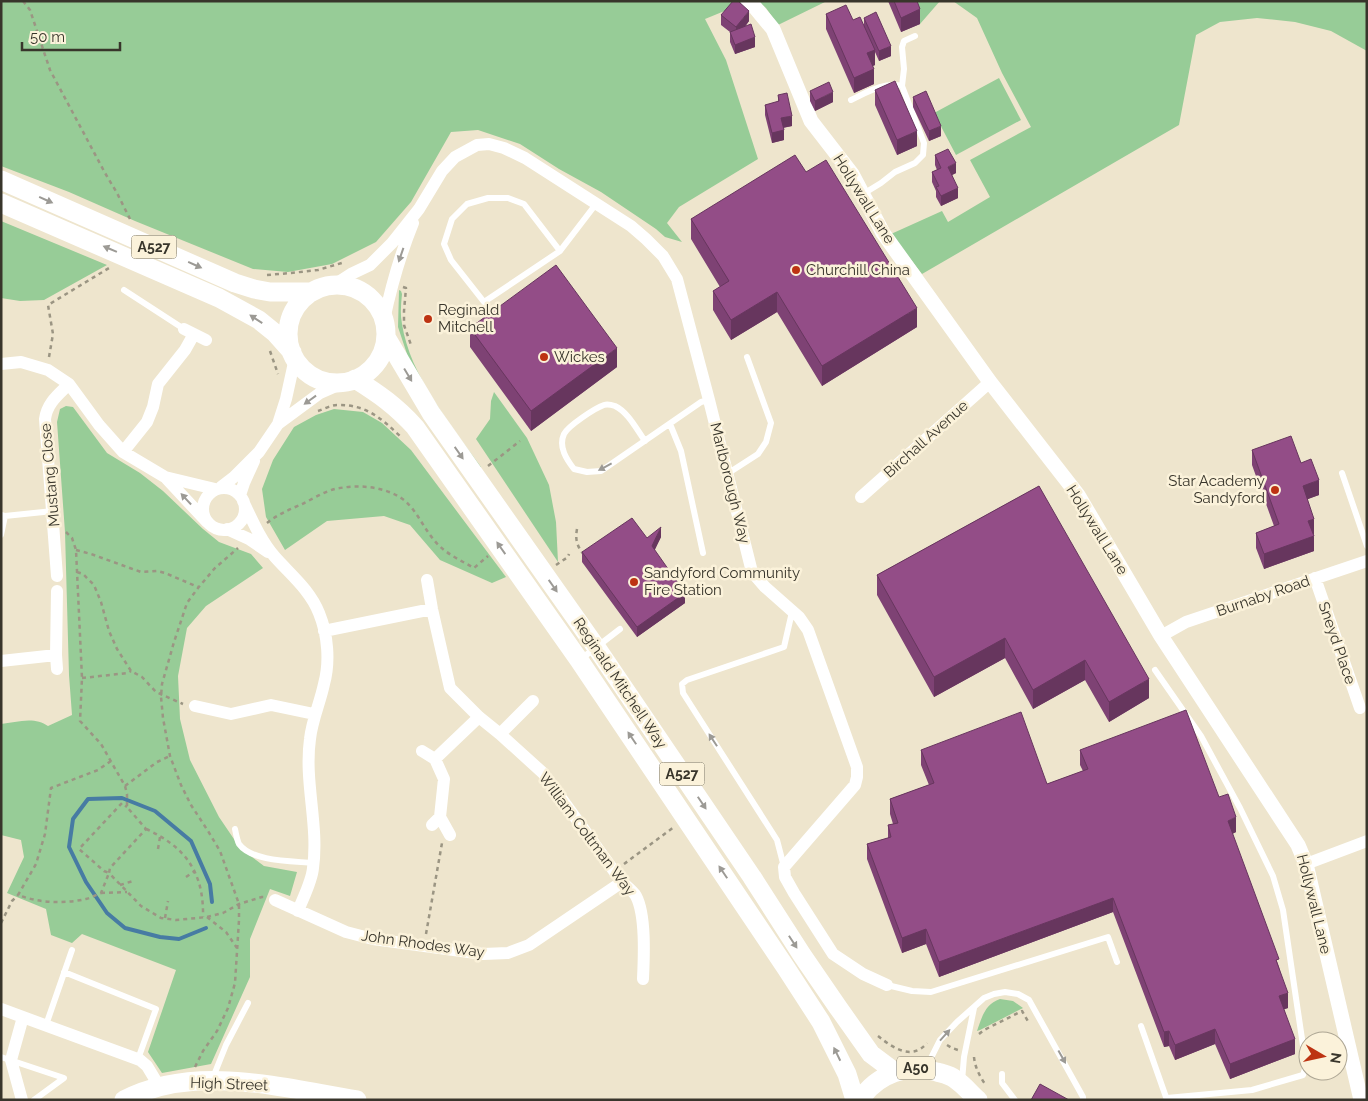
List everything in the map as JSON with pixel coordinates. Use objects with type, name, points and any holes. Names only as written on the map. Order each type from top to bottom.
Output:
[{"type":"main road","name":"A527","points":[[1,180],[235,283],[270,292],[312,292]]},
{"type":"main road","name":"A527","points":[[1,202],[219,298],[259,320],[275,333],[294,355]]},
{"type":"main road","points":[[334,285],[352,287],[367,295],[376,303],[385,329],[384,348],[376,362],[365,374],[350,380],[329,382],[312,376],[303,368],[294,355],[289,337],[290,322],[298,305],[312,292],[322,287],[334,285]]},
{"type":"main road","name":"Reginald Mitchell Way","points":[[385,329],[431,413],[596,647],[837,1006],[871,1054],[895,1072]]},
{"type":"main road","name":"Reginald Mitchell Way","points":[[350,380],[383,397],[401,411],[416,427],[579,660],[740,898],[821,1022],[847,1074],[855,1100]]},
{"type":"main road","name":"A50","points":[[860,1100],[870,1086],[880,1079],[910,1068],[926,1068],[949,1075],[976,1094]]},
{"type":"main road","name":"High Street","points":[[124,1100],[136,1093],[159,1086],[199,1080],[271,1085],[318,1097],[357,1100]]},
{"type":"street","name":"Hollywall Lane","points":[[748,1],[773,29],[811,121],[852,174],[883,233],[990,382],[1078,495],[1160,636],[1298,845],[1306,864],[1361,1100]]},
{"type":"street","name":"Marlborough Way","points":[[334,285],[370,265],[392,243],[419,209],[442,171],[455,157],[477,145],[489,144],[504,148],[525,158],[631,226],[663,256],[677,279],[752,572],[765,587],[799,617],[808,630],[857,767],[855,785],[784,867]]},
{"type":"street","name":"Marlborough Way","points":[[385,329],[390,290],[399,260],[419,209]]},
{"type":"street","points":[[123,452],[147,422],[153,407],[158,384],[185,350],[189,331],[206,340]]},
{"type":"street","points":[[207,522],[202,506],[206,496],[234,477],[258,452],[278,424],[286,399],[294,355]]},
{"type":"street","points":[[1,364],[21,362],[47,370],[69,384],[99,425],[123,452],[165,477],[207,522],[221,530],[235,526],[244,515],[245,508],[242,498],[244,482],[258,452]]},
{"type":"street","points":[[278,424],[320,393],[350,380]]},
{"type":"street","name":"Birchall Avenue","points":[[861,497],[990,382]]},
{"type":"street","name":"Mustang Close","points":[[57,576],[45,419],[46,410],[69,384]]},
{"type":"street","points":[[165,477],[218,488],[231,488],[242,498],[252,520],[274,556]]},
{"type":"street","points":[[228,529],[255,543],[274,556],[301,584],[310,596],[319,614],[327,645],[324,683],[314,714],[310,739],[308,771],[313,810],[314,863],[298,911]]},
{"type":"street","name":"Burnaby Road","points":[[1160,636],[1186,622],[1367,560]]},
{"type":"street","name":"Sneyd Place","points":[[1315,578],[1360,708]]},
{"type":"street","name":"William Coltman Way","points":[[427,580],[450,688],[479,717],[543,773],[636,896],[641,914],[644,953],[643,979]]},
{"type":"street","points":[[57,591],[56,655],[58,669]]},
{"type":"street","points":[[324,631],[432,609]]},
{"type":"street","points":[[1,661],[56,655]]},
{"type":"street","points":[[500,734],[533,701]]},
{"type":"street","points":[[195,706],[231,714],[271,705],[314,714]]},
{"type":"street","points":[[435,759],[479,717]]},
{"type":"street","points":[[422,751],[435,759],[444,779],[436,821],[450,835]]},
{"type":"street","points":[[1306,864],[1367,841]]},
{"type":"street","points":[[784,867],[789,885],[833,954],[863,974],[887,985]]},
{"type":"street","name":"John Rhodes Way","points":[[275,900],[346,932],[373,939],[483,954],[508,953],[529,945],[619,876]]},
{"type":"street","points":[[1,1009],[138,1058],[147,1066],[159,1086]]},
{"type":"street","points":[[22,1100],[6,1058],[23,1017]]},
{"type":"lane","points":[[862,194],[895,172],[915,163],[923,155],[924,143],[902,86],[904,69],[902,47],[904,41],[915,36]]},
{"type":"lane","points":[[851,100],[881,86],[892,84],[902,86]]},
{"type":"lane","points":[[560,251],[524,204],[508,198],[488,198],[467,204],[452,219],[444,244],[450,260],[484,302],[560,251],[596,204]]},
{"type":"lane","points":[[124,290],[189,331]]},
{"type":"lane","points":[[727,474],[758,454],[766,442],[771,423],[747,357]]},
{"type":"lane","points":[[646,441],[624,412],[614,406],[605,404],[573,423],[564,434],[562,446],[566,458],[574,469],[587,472],[601,471],[646,441],[700,402],[709,400]]},
{"type":"lane","points":[[670,424],[681,451],[703,553]]},
{"type":"lane","points":[[1342,473],[1367,546]]},
{"type":"lane","points":[[1,535],[3,515],[53,511]]},
{"type":"lane","points":[[784,867],[777,840],[683,694],[682,684],[687,680],[784,647],[792,611]]},
{"type":"lane","points":[[579,660],[620,629]]},
{"type":"lane","points":[[1140,1026],[1167,1099],[1252,1090],[1303,1075],[1306,1066],[1283,910],[1273,876],[1240,808],[1201,736],[1155,670]]},
{"type":"lane","points":[[235,829],[238,843],[246,851],[261,858],[314,863]]},
{"type":"lane","points":[[887,985],[912,991],[931,992],[1108,937],[1117,962]]},
{"type":"lane","points":[[46,1025],[72,950]]},
{"type":"lane","points":[[64,972],[156,1009],[138,1058]]},
{"type":"lane","points":[[926,1068],[940,1040],[984,998],[1005,992],[1018,994],[1029,1000],[1061,1056],[1083,1100]]},
{"type":"lane","points":[[212,1081],[226,1045],[248,1003]]},
{"type":"lane","points":[[974,1008],[965,1051],[976,1094]]},
{"type":"lane","points":[[6,1058],[64,1078],[34,1100]]},
{"type":"lane","points":[[1002,1074],[1002,1084],[1015,1100]]},
{"type":"path","points":[[23,1],[30,10],[50,70],[132,224],[124,221]]},
{"type":"path","points":[[262,275],[291,274],[318,270],[346,262]]},
{"type":"path","points":[[47,370],[53,334],[48,305],[114,265]]},
{"type":"path","points":[[269,349],[279,379]]},
{"type":"path","points":[[491,464],[520,441]]},
{"type":"path","points":[[54,527],[62,528],[72,538],[76,550],[82,678],[80,721],[101,744],[125,786],[128,794],[127,807]]},
{"type":"path","points":[[577,529],[576,542],[578,548],[587,559]]},
{"type":"path","points":[[76,550],[142,572],[165,573],[198,588]]},
{"type":"path","points":[[555,566],[568,557],[569,554]]},
{"type":"path","points":[[77,572],[83,574],[94,585],[109,631],[117,649],[131,671],[142,677],[156,692],[189,706],[195,706]]},
{"type":"path","points":[[82,678],[128,673],[131,671]]},
{"type":"path","points":[[125,786],[157,762],[170,756]]},
{"type":"path","points":[[1,924],[12,901],[18,895],[36,864],[45,834],[51,788],[98,770],[111,761]]},
{"type":"path","points":[[202,917],[201,888],[195,871],[184,854],[146,829],[122,803],[80,849],[104,871],[109,873],[141,906],[161,918],[176,920],[207,917],[223,913],[239,904],[262,897],[275,900]]},
{"type":"path","points":[[619,876],[677,824]]},
{"type":"path","points":[[100,893],[110,868],[146,829]]},
{"type":"path","points":[[424,946],[442,843],[450,835]]},
{"type":"path","points":[[158,849],[160,837]]},
{"type":"path","points":[[186,877],[195,871]]},
{"type":"path","points":[[120,885],[133,881]]},
{"type":"path","points":[[18,895],[31,900],[61,902],[88,899],[100,893],[127,892]]},
{"type":"path","points":[[165,918],[168,901]]},
{"type":"path","points":[[207,917],[226,932],[238,949]]},
{"type":"path","points":[[976,1094],[978,1074],[974,1053],[979,1034],[1022,1011],[1029,1023]]},
{"type":"path","points":[[940,1040],[952,1048],[974,1053]]},
{"type":"green space","points":[[1,1],[737,1],[744,3],[705,19],[726,60],[758,159],[679,207],[667,223],[682,242],[665,237],[601,192],[559,169],[520,144],[478,130],[451,132],[411,202],[376,242],[332,264],[288,272],[253,269],[69,192],[1,166]]},
{"type":"green space","points":[[758,1],[827,1],[778,25],[766,8]]},
{"type":"green space","points":[[910,1],[940,1],[920,24]]},
{"type":"green space","points":[[953,1],[1367,1],[1367,51],[1331,31],[1295,22],[1257,18],[1220,22],[1196,35],[1179,125],[922,274],[891,234],[942,211],[948,222],[990,197],[970,160],[1031,127],[1002,73],[977,18]]},
{"type":"green space","points":[[999,78],[1021,120],[956,155],[934,113]]},
{"type":"green space","points":[[1,221],[107,265],[44,300],[20,301],[1,298]]},
{"type":"green space","points":[[399,290],[402,294],[402,324],[406,343],[414,362],[433,399],[481,467],[479,469],[438,413],[410,363],[398,327]]},
{"type":"green space","points":[[494,392],[527,438],[549,485],[556,522],[558,562],[476,439],[490,419],[491,401]]},
{"type":"green space","points":[[66,406],[73,407],[107,453],[140,473],[163,491],[219,542],[251,554],[263,568],[206,606],[187,628],[178,676],[180,719],[190,760],[219,817],[240,848],[264,866],[297,872],[290,896],[270,889],[250,939],[250,977],[211,1064],[162,1073],[148,1052],[176,970],[82,934],[72,943],[51,935],[46,909],[7,893],[24,857],[21,840],[1,835],[1,724],[31,720],[48,726],[72,715],[65,532],[57,422],[60,409]]},
{"type":"green space","points":[[334,409],[363,412],[382,423],[411,450],[506,577],[492,583],[440,560],[410,525],[384,516],[327,521],[285,550],[266,517],[262,489],[273,460],[294,427],[316,415]]},
{"type":"green space","points":[[1000,999],[1013,1001],[1023,1008],[977,1031],[987,1008]]},
{"type":"building","points":[[733,1],[738,1],[749,11],[736,27],[721,15]]},
{"type":"building","points":[[894,1],[917,1],[920,9],[901,18]]},
{"type":"building","points":[[846,5],[853,20],[860,17],[875,50],[867,53],[874,69],[854,78],[826,14]]},
{"type":"building","points":[[876,12],[891,46],[879,51],[864,18]]},
{"type":"building","points":[[751,24],[755,37],[735,45],[730,32]]},
{"type":"building","points":[[895,81],[917,131],[897,140],[875,90]]},
{"type":"building","points":[[829,82],[833,92],[815,101],[810,91]]},
{"type":"building","points":[[926,91],[941,126],[929,131],[913,97]]},
{"type":"building","points":[[787,93],[792,116],[781,118],[784,130],[772,133],[765,105],[779,101],[778,95]]},
{"type":"building","points":[[948,149],[956,163],[948,167],[958,188],[941,196],[936,187],[939,186],[932,172],[941,168],[935,155]]},
{"type":"building","name":"Churchill China","points":[[795,155],[806,172],[826,160],[917,308],[822,366],[777,292],[731,320],[713,291],[729,281],[691,219]]},
{"type":"building","name":"Wickes","points":[[556,265],[617,348],[531,411],[470,328]]},
{"type":"building","points":[[1291,436],[1301,463],[1311,459],[1319,480],[1303,486],[1314,519],[1308,521],[1314,536],[1264,554],[1256,533],[1279,524],[1252,450]]},
{"type":"building","points":[[1039,486],[1149,679],[1109,702],[1085,660],[1033,690],[1005,638],[934,677],[877,575]]},
{"type":"building","name":"Sandyford Community Fire Station","points":[[632,518],[647,538],[661,527],[652,546],[685,593],[637,627],[582,552]]},
{"type":"building","points":[[1186,710],[1219,797],[1228,794],[1236,817],[1228,821],[1279,959],[1276,960],[1288,993],[1279,996],[1295,1039],[1230,1064],[1215,1029],[1175,1045],[1169,1031],[1164,1032],[1113,898],[939,962],[926,929],[902,938],[867,844],[891,837],[888,825],[898,823],[890,799],[934,783],[921,750],[1021,712],[1047,784],[1088,769],[1080,750]]},
{"type":"building","points":[[1040,1084],[1069,1100],[1031,1100]]},
{"type":"waterway","points":[[206,928],[179,939],[160,937],[125,928],[107,913],[86,882],[69,847],[73,819],[88,799],[122,798],[155,811],[191,841],[210,884],[212,902]]},
{"type":"place","name":"Churchill China","points":[[796,270]]},
{"type":"place","name":"Reginald Mitchell","points":[[428,319]]},
{"type":"place","name":"Wickes","points":[[544,357]]},
{"type":"place","name":"Star Academy Sandyford","points":[[1275,490]]},
{"type":"place","name":"Sandyford Community Fire Station","points":[[634,582]]}]
